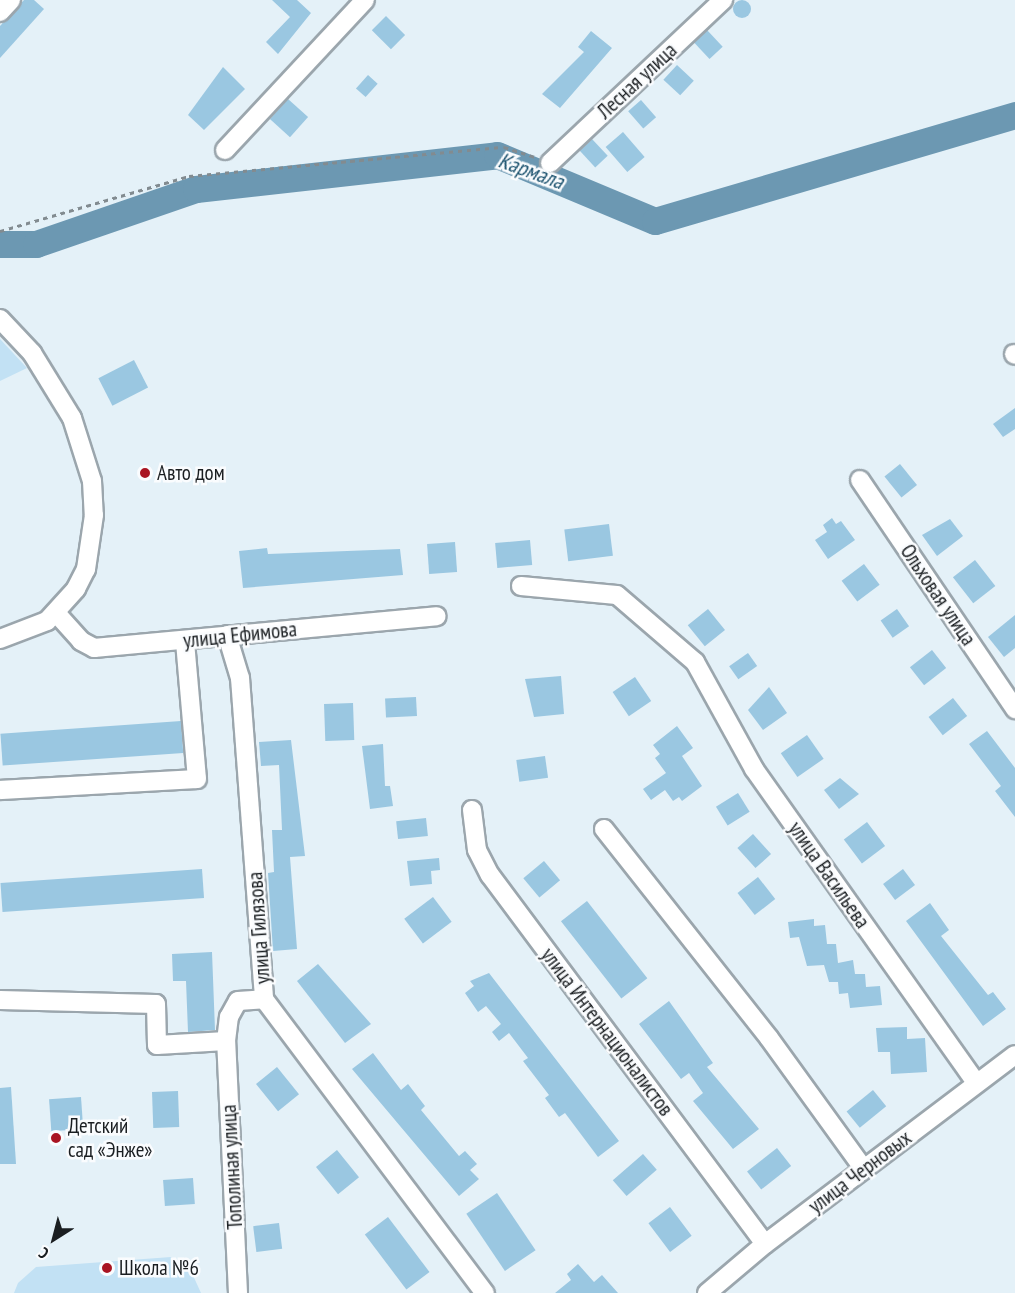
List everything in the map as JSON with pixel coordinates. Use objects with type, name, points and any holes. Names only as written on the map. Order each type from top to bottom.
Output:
[{"type":"street","points":[[0,12],[11,0]]},
{"type":"street","points":[[225,150],[365,0]]},
{"type":"street","name":"Лесная улица","points":[[550,163],[722,1]]},
{"type":"street","points":[[0,319],[56,388],[72,418],[92,481],[94,514],[86,569],[57,614],[27,632],[0,639]]},
{"type":"street","name":"Ольховая улица","points":[[860,480],[1015,710]]},
{"type":"street","name":"улица Васильева","points":[[521,586],[617,595],[695,662],[754,769],[976,1082]]},
{"type":"street","name":"улица Ефимова","points":[[57,614],[81,641],[94,648],[437,616]]},
{"type":"street","name":"улица Гилязова","points":[[227,635],[240,678],[264,999],[485,1293]]},
{"type":"street","points":[[0,790],[197,779],[185,641]]},
{"type":"street","name":"улица Интернационалистов","points":[[472,810],[477,850],[490,875],[765,1244]]},
{"type":"street","points":[[604,829],[769,1038],[864,1169]]},
{"type":"street","name":"Тополиная улица","points":[[238,1293],[226,1041],[229,1017],[238,1001],[264,999]]},
{"type":"street","points":[[0,1000],[156,1004],[157,1045],[226,1041]]},
{"type":"street","name":"улица Черновых","points":[[707,1293],[765,1244],[976,1082],[1015,1055]]},
{"type":"path","points":[[0,231],[189,176],[504,147],[550,163]]},
{"type":"shaded area","points":[[0,339],[27,368],[0,381]]},
{"type":"shaded area","points":[[171,1257],[191,1271],[201,1293],[14,1293],[18,1283],[36,1267]]},
{"type":"building","points":[[24,0],[34,0],[44,9],[0,58],[0,26]]},
{"type":"building","points":[[272,0],[297,0],[311,13],[278,54],[266,42],[290,17]]},
{"type":"building","points":[[738,0],[746,0],[751,5],[749,16],[738,18],[733,13],[733,5]]},
{"type":"building","points":[[386,16],[405,35],[391,49],[372,30]]},
{"type":"building","points":[[707,30],[723,47],[710,59],[694,42]]},
{"type":"building","points":[[591,31],[612,48],[560,108],[542,94],[584,52],[578,47]]},
{"type":"building","points":[[677,65],[694,81],[680,95],[663,80]]},
{"type":"building","points":[[223,67],[245,89],[204,130],[188,115]]},
{"type":"building","points":[[368,75],[378,84],[366,97],[356,88]]},
{"type":"building","points":[[288,99],[308,117],[290,137],[270,119]]},
{"type":"building","points":[[641,100],[656,117],[643,129],[628,111]]},
{"type":"building","points":[[623,132],[645,157],[627,172],[606,147]]},
{"type":"building","points":[[592,139],[608,156],[595,167],[580,151]]},
{"type":"building","points":[[134,360],[148,388],[112,406],[98,378]]},
{"type":"building","points":[[1015,408],[1015,429],[1003,437],[993,424]]},
{"type":"building","points":[[900,464],[917,485],[901,498],[884,477]]},
{"type":"building","points":[[832,518],[836,524],[841,521],[855,540],[828,559],[815,540],[827,532],[823,525]]},
{"type":"building","points":[[950,519],[963,536],[937,556],[922,535]]},
{"type":"building","points":[[609,524],[613,556],[568,561],[564,529]]},
{"type":"building","points":[[530,540],[532,565],[497,568],[495,543]]},
{"type":"building","points":[[455,542],[457,572],[429,574],[427,544]]},
{"type":"building","points":[[267,548],[268,554],[400,549],[403,575],[243,588],[239,551]]},
{"type":"building","points":[[975,560],[995,586],[973,603],[953,577]]},
{"type":"building","points":[[864,564],[880,585],[857,602],[842,581]]},
{"type":"building","points":[[708,609],[725,630],[705,646],[688,625]]},
{"type":"building","points":[[897,609],[909,626],[893,638],[881,620]]},
{"type":"building","points":[[1015,615],[1015,648],[1004,657],[988,637]]},
{"type":"building","points":[[932,650],[946,668],[924,685],[910,667]]},
{"type":"building","points":[[748,653],[757,666],[738,679],[729,666]]},
{"type":"building","points":[[561,676],[564,714],[534,717],[525,679]]},
{"type":"building","points":[[635,677],[651,701],[629,716],[613,692]]},
{"type":"building","points":[[769,687],[787,713],[763,730],[748,710]]},
{"type":"building","points":[[416,697],[417,716],[386,718],[385,699]]},
{"type":"building","points":[[953,698],[967,716],[943,735],[929,717]]},
{"type":"building","points":[[353,703],[354,740],[325,741],[324,704]]},
{"type":"building","points":[[181,721],[183,753],[3,766],[0,734]]},
{"type":"building","points":[[677,726],[693,748],[682,756],[702,786],[682,801],[679,797],[673,801],[665,790],[651,800],[643,789],[666,773],[655,758],[660,754],[653,745]]},
{"type":"building","points":[[987,731],[1015,768],[1015,817],[995,791],[1001,786],[969,744]]},
{"type":"building","points":[[807,735],[824,759],[797,777],[781,753]]},
{"type":"building","points":[[291,740],[305,856],[290,857],[297,949],[273,951],[268,873],[274,872],[272,830],[282,830],[279,765],[261,766],[259,742]]},
{"type":"building","points":[[383,744],[385,786],[390,786],[393,806],[370,809],[362,746]]},
{"type":"building","points":[[545,756],[548,778],[519,782],[516,760]]},
{"type":"building","points":[[840,778],[859,794],[839,809],[824,790]]},
{"type":"building","points":[[738,793],[750,812],[728,825],[716,807]]},
{"type":"building","points":[[426,818],[428,836],[398,839],[396,821]]},
{"type":"building","points":[[867,822],[885,846],[862,863],[844,839]]},
{"type":"building","points":[[753,834],[771,854],[755,868],[737,848]]},
{"type":"building","points":[[439,858],[440,870],[431,871],[432,884],[410,886],[407,861]]},
{"type":"building","points":[[544,861],[560,880],[539,898],[523,878]]},
{"type":"building","points":[[202,869],[204,898],[3,912],[0,883]]},
{"type":"building","points":[[903,869],[915,885],[895,900],[883,884]]},
{"type":"building","points":[[758,877],[775,899],[755,915],[738,893]]},
{"type":"building","points":[[433,897],[452,922],[423,943],[404,919]]},
{"type":"building","points":[[587,901],[647,978],[621,999],[561,921]]},
{"type":"building","points":[[930,903],[949,930],[941,936],[988,995],[993,992],[1006,1009],[983,1026],[906,921]]},
{"type":"building","points":[[814,919],[814,926],[825,925],[827,944],[836,944],[838,963],[853,960],[855,974],[865,974],[866,987],[880,986],[882,1005],[850,1008],[848,993],[839,994],[838,982],[829,982],[824,965],[807,966],[799,937],[790,938],[788,922]]},
{"type":"building","points":[[212,952],[215,1030],[188,1032],[186,981],[173,981],[172,954]]},
{"type":"building","points":[[318,964],[371,1024],[345,1043],[297,981]]},
{"type":"building","points":[[489,973],[619,1141],[598,1157],[565,1113],[559,1117],[545,1098],[549,1095],[523,1061],[528,1058],[509,1033],[499,1041],[492,1032],[501,1024],[486,1006],[478,1012],[465,993],[474,986],[470,981]]},
{"type":"building","points":[[669,1001],[713,1063],[707,1067],[759,1129],[733,1149],[693,1101],[703,1093],[689,1073],[681,1079],[639,1024]]},
{"type":"building","points":[[907,1027],[907,1039],[925,1038],[927,1072],[891,1074],[890,1052],[878,1052],[876,1028]]},
{"type":"building","points":[[373,1053],[401,1090],[408,1084],[425,1106],[421,1110],[459,1156],[465,1151],[477,1164],[470,1170],[479,1179],[459,1196],[352,1069]]},
{"type":"building","points":[[277,1067],[299,1094],[278,1111],[256,1084]]},
{"type":"building","points":[[11,1087],[16,1164],[0,1164],[0,1088]]},
{"type":"building","points":[[873,1090],[886,1106],[860,1128],[847,1111]]},
{"type":"building","points":[[178,1091],[179,1127],[153,1128],[152,1092]]},
{"type":"building","points":[[81,1097],[83,1129],[51,1131],[49,1099]]},
{"type":"building","points":[[777,1148],[791,1166],[761,1190],[747,1171]]},
{"type":"building","points":[[337,1150],[359,1177],[338,1194],[316,1167]]},
{"type":"building","points":[[643,1154],[657,1170],[627,1196],[613,1180]]},
{"type":"building","points":[[193,1178],[195,1204],[165,1206],[163,1180]]},
{"type":"building","points":[[497,1193],[536,1250],[505,1271],[466,1214]]},
{"type":"building","points":[[670,1207],[692,1236],[670,1252],[648,1223]]},
{"type":"building","points":[[388,1217],[430,1272],[406,1290],[365,1234]]},
{"type":"building","points":[[279,1223],[282,1249],[256,1252],[253,1226]]},
{"type":"building","points":[[578,1264],[594,1282],[602,1275],[618,1293],[555,1293],[571,1280],[567,1274]]},
{"type":"waterway","name":"Кармала","points":[[0,244],[36,244],[196,189],[497,155],[655,221],[1015,115]]},
{"type":"place","name":"Авто дом","points":[[145,473]]},
{"type":"place","name":"Детский сад «Энже»","points":[[56,1138]]},
{"type":"place","name":"Школа №6","points":[[107,1268]]}]
